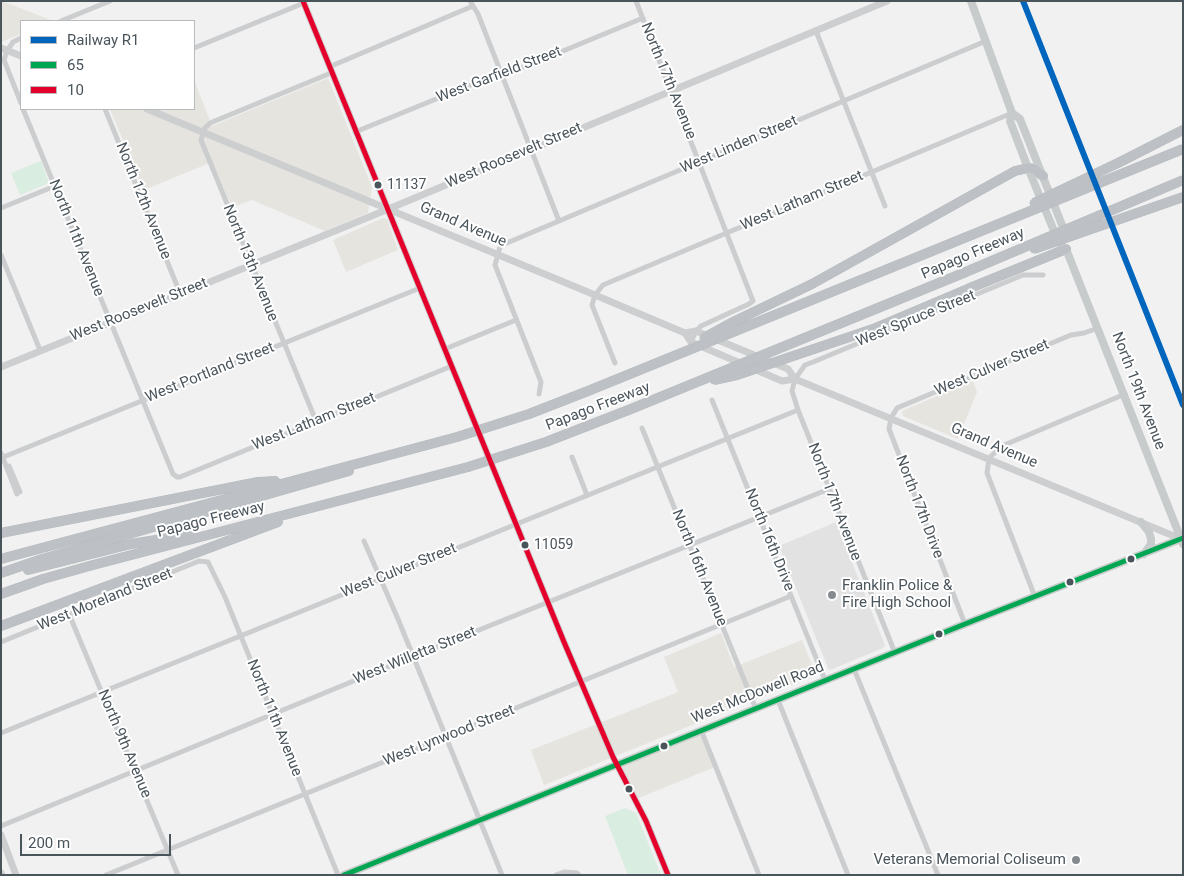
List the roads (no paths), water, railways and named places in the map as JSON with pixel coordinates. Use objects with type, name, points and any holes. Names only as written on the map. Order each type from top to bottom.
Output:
[{"type":"highway","points":[[974,233],[1151,146],[1183,128]]},
{"type":"highway","name":"Papago Freeway","points":[[1,559],[408,451],[558,403],[1183,149]]},
{"type":"highway","points":[[669,358],[733,322],[803,289],[1015,171],[1028,168],[1043,176]]},
{"type":"highway","name":"Papago Freeway","points":[[1,594],[69,571],[468,467],[570,433],[690,386],[1183,180]]},
{"type":"highway","points":[[961,274],[1183,197]]},
{"type":"highway","points":[[690,386],[737,375],[873,329],[1066,249]]},
{"type":"highway","points":[[1,573],[42,559],[331,477],[408,451]]},
{"type":"highway","points":[[1,533],[258,482],[290,481]]},
{"type":"highway","points":[[1,626],[321,506]]},
{"type":"highway","points":[[1,579],[34,568],[131,544],[237,527]]},
{"type":"main road","name":"North 19th Avenue","points":[[971,1],[1012,113],[1020,120],[1068,239],[1066,249]]},
{"type":"main road","name":"North 19th Avenue","points":[[1012,113],[1010,121],[1028,168],[1059,243],[1066,249],[1182,540]]},
{"type":"main road","points":[[1141,522],[1149,532],[1152,541],[1144,554]]},
{"type":"main road","name":"West McDowell Road","points":[[344,875],[1035,596],[1182,540]]},
{"type":"street","points":[[64,20],[110,1]]},
{"type":"street","name":"North 17th Avenue","points":[[636,1],[753,301],[701,326],[696,331]]},
{"type":"street","name":"West Roosevelt Street","points":[[1,367],[388,209],[886,1]]},
{"type":"street","points":[[195,48],[303,2],[581,682],[617,764],[646,821],[668,875]]},
{"type":"street","points":[[203,132],[210,123],[330,70],[471,4],[478,14],[560,221]]},
{"type":"street","name":"West Garfield Street","points":[[355,132],[501,72],[524,67],[643,18]]},
{"type":"street","points":[[816,31],[885,206]]},
{"type":"street","points":[[4,49],[20,38]]},
{"type":"street","name":"West Linden Street","points":[[497,254],[502,245],[986,41]]},
{"type":"street","points":[[4,49],[20,56]]},
{"type":"street","points":[[4,49],[4,60],[20,100]]},
{"type":"street","name":"North 11th Avenue","points":[[24,110],[173,474],[177,477]]},
{"type":"street","name":"North 12th Avenue","points":[[105,110],[180,293]]},
{"type":"street","name":"Grand Avenue","points":[[150,110],[685,333]]},
{"type":"street","name":"West Latham Street","points":[[595,294],[603,285],[1012,113]]},
{"type":"street","name":"North 13th Avenue","points":[[203,132],[201,143],[316,421]]},
{"type":"street","points":[[1,208],[55,186]]},
{"type":"street","points":[[497,254],[495,265],[541,382],[539,394]]},
{"type":"street","points":[[1,255],[40,350]]},
{"type":"street","name":"West Spruce Street","points":[[795,378],[805,365],[1023,275],[1044,275]]},
{"type":"street","name":"West Portland Street","points":[[2,456],[420,288]]},
{"type":"street","points":[[595,294],[592,305],[615,363]]},
{"type":"street","points":[[445,349],[516,320]]},
{"type":"street","name":"West Culver Street","points":[[891,418],[897,408],[1071,335],[1098,328]]},
{"type":"street","points":[[691,342],[685,333],[696,331]]},
{"type":"street","points":[[691,342],[696,331]]},
{"type":"street","name":"Grand Avenue","points":[[696,331],[788,370],[795,378],[1182,540]]},
{"type":"street","name":"Grand Avenue","points":[[691,342],[782,381],[795,378]]},
{"type":"street","name":"West Latham Street","points":[[177,477],[452,366]]},
{"type":"street","name":"North 17th Avenue","points":[[795,378],[792,391],[798,410],[895,652]]},
{"type":"street","points":[[1035,596],[987,473],[989,458],[1002,446],[1125,394]]},
{"type":"street","name":"North 16th Drive","points":[[712,400],[825,680]]},
{"type":"street","name":"West Culver Street","points":[[1,734],[240,635],[798,410]]},
{"type":"street","name":"North 17th Drive","points":[[891,418],[888,429],[965,624]]},
{"type":"street","name":"North 16th Avenue","points":[[642,428],[756,709]]},
{"type":"street","points":[[2,456],[8,464],[18,493]]},
{"type":"street","points":[[572,457],[587,495]]},
{"type":"street","name":"West Willetta Street","points":[[1,826],[829,489]]},
{"type":"street","points":[[364,541],[502,875]]},
{"type":"street","name":"West Moreland Street","points":[[1,642],[199,561],[208,562]]},
{"type":"street","name":"North 11th Avenue","points":[[208,562],[273,714],[338,875]]},
{"type":"street","name":"West Lynwood Street","points":[[106,875],[791,596]]},
{"type":"street","name":"North 9th Avenue","points":[[70,614],[178,875]]},
{"type":"street","points":[[854,669],[938,875]]},
{"type":"street","points":[[778,700],[848,875]]},
{"type":"street","points":[[701,730],[759,875]]},
{"type":"street","points":[[1,834],[16,875]]},
{"type":"street","points":[[556,875],[564,872],[577,873],[579,875]]},
{"type":"rail line","name":"R1","points":[[1023,1],[1183,405]]},
{"type":"place","name":"11137","points":[[378,185]]},
{"type":"place","name":"11059","points":[[525,545]]},
{"type":"place","name":"Franklin Police & Fire High School","points":[[832,595]]},
{"type":"place","name":"Veterans Memorial Coliseum","points":[[1076,860]]}]
